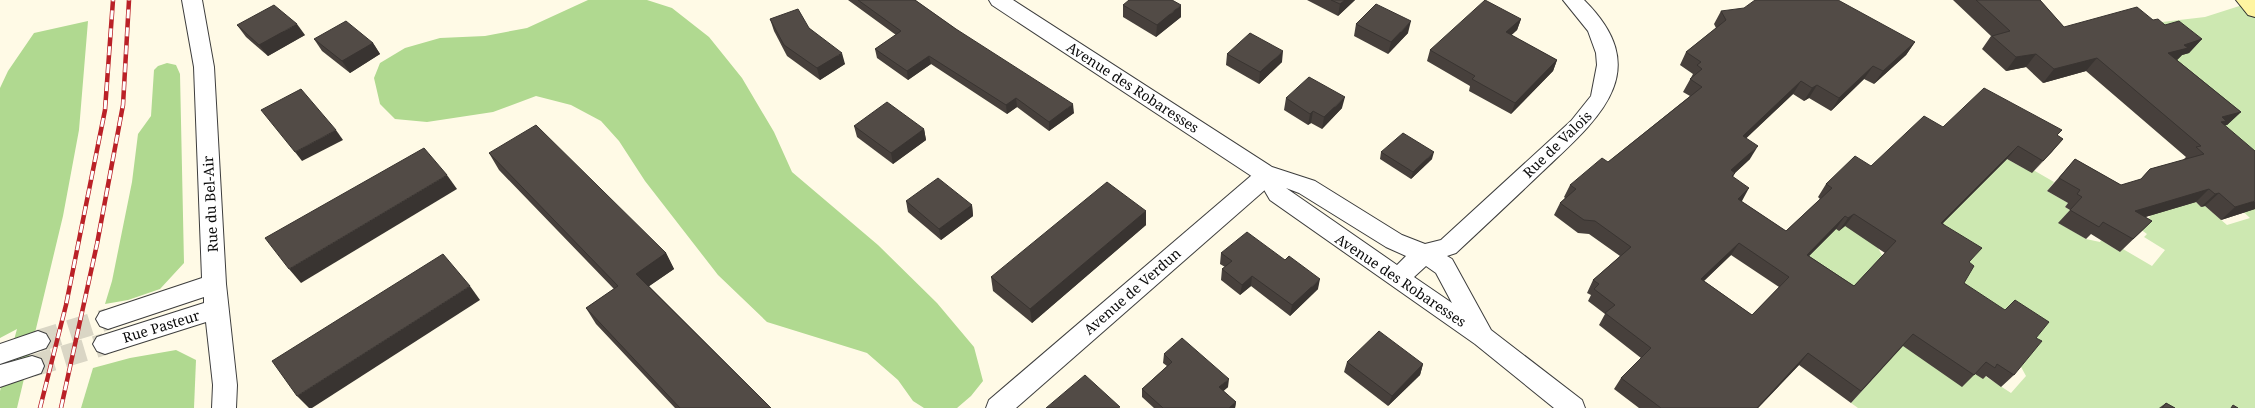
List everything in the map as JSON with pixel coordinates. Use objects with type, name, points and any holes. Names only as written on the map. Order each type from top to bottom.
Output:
[{"type":"main road","points":[[2246,0],[2255,10]]},
{"type":"street","name":"Rue du Bel-Air","points":[[192,0],[204,67],[212,251],[216,309],[225,385],[224,408]]},
{"type":"street","name":"Avenue des Robaresses","points":[[999,0],[1266,175],[1278,194],[1483,337],[1573,408]]},
{"type":"street","name":"Rue de Valois","points":[[1417,291],[1446,256],[1593,110],[1603,92],[1607,63],[1599,29],[1573,0]]},
{"type":"street","name":"Avenue des Robaresses","points":[[1266,175],[1281,177],[1306,187],[1394,241],[1424,253],[1446,256],[1483,337]]},
{"type":"street","name":"Avenue de Verdun","points":[[998,408],[1266,175]]},
{"type":"street","points":[[1398,278],[1424,253]]},
{"type":"street","name":"Rue Pasteur","points":[[108,319],[214,284]]},
{"type":"street","name":"Rue Pasteur","points":[[105,344],[216,309]]},
{"type":"street","points":[[0,354],[38,341]]},
{"type":"street","points":[[0,376],[32,366]]},
{"type":"green space","points":[[588,0],[647,0],[672,8],[709,37],[742,78],[774,132],[792,172],[878,245],[937,303],[974,347],[983,381],[971,396],[957,408],[924,408],[913,401],[898,380],[867,353],[767,322],[718,275],[645,181],[619,141],[601,121],[571,105],[536,96],[493,112],[427,122],[395,119],[380,104],[374,78],[380,63],[405,48],[440,38],[485,36],[527,28]]},
{"type":"green space","points":[[2255,1],[2255,176],[2209,130],[2227,124],[2158,62],[2162,22],[2205,17]]},
{"type":"green space","points":[[88,21],[79,130],[63,216],[17,408],[0,408],[0,391],[17,329],[0,338],[0,88],[8,71],[34,33]]},
{"type":"green space","points":[[167,63],[176,65],[180,74],[184,263],[160,289],[128,300],[105,304],[112,281],[132,182],[138,134],[151,116],[154,70],[158,66]]},
{"type":"green space","points":[[2007,159],[2025,169],[2028,167],[2054,182],[2047,191],[2068,203],[2065,207],[2070,210],[2059,223],[2086,239],[2100,242],[2101,240],[2120,252],[2123,249],[2152,266],[2165,250],[2144,237],[2147,234],[2140,229],[2157,208],[2161,212],[2196,202],[2201,207],[2205,206],[2227,225],[2250,218],[2236,205],[2255,209],[2255,408],[1858,408],[1851,403],[1907,341],[1804,261],[1834,227],[1850,221],[1878,248],[1883,257],[1974,374],[1985,376],[2011,393],[2026,376],[2020,365],[2003,312],[1893,233]]},
{"type":"green space","points":[[176,350],[196,360],[194,408],[81,408],[93,368],[130,358]]},
{"type":"building","points":[[858,0],[915,0],[956,29],[1073,104],[1049,122],[1016,98],[1006,105],[929,56],[907,71],[875,49],[901,31]]},
{"type":"building","points":[[1129,0],[1172,0],[1181,5],[1157,25],[1123,5]]},
{"type":"building","points":[[1331,0],[1345,0],[1340,4]]},
{"type":"building","points":[[1485,0],[1521,19],[1506,32],[1557,60],[1515,103],[1472,79],[1475,76],[1430,50]]},
{"type":"building","points":[[1755,0],[1838,0],[1915,42],[1883,71],[1873,66],[1839,98],[1817,85],[1812,88],[1801,81],[1743,136],[1758,146],[1731,170],[1735,173],[1732,176],[1749,188],[1738,199],[1786,231],[1832,188],[1826,184],[1855,156],[1871,166],[1924,116],[1943,127],[1984,88],[2062,130],[2057,135],[2063,139],[2043,161],[2018,146],[1941,223],[1982,248],[1969,262],[1974,266],[1964,283],[2005,310],[2015,300],[2049,322],[2036,338],[2042,341],[2014,375],[1997,364],[1995,368],[1986,362],[1974,375],[1913,334],[1861,391],[1808,353],[1757,408],[1661,408],[1621,378],[1651,348],[1605,313],[1615,305],[1594,289],[1599,284],[1593,280],[1631,247],[1595,221],[1584,220],[1560,203],[1576,189],[1570,185],[1602,158],[1608,162],[1702,87],[1690,79],[1702,69],[1697,65],[1701,62],[1686,52],[1726,20],[1721,11],[1744,8]],"holes":[[[1854,214],[1896,241],[1854,286],[1807,255],[1845,216],[1848,218]],[[1739,243],[1789,277],[1752,315],[1701,279]]]},
{"type":"building","points":[[1976,0],[2040,0],[2064,27],[2137,7],[2153,20],[2158,19],[2165,25],[2179,21],[2202,39],[2184,45],[2188,48],[2168,53],[2241,112],[2222,117],[2226,121],[2221,122],[2255,151],[2255,201],[2235,207],[2219,193],[2215,194],[2209,189],[2135,211],[2152,221],[2133,239],[2103,222],[2099,227],[2070,210],[2082,197],[2077,194],[2080,190],[2059,178],[2075,159],[2121,185],[2141,179],[2150,169],[2204,154],[2196,147],[2201,146],[2097,58],[2054,69],[2036,54],[2016,57],[1992,36],[2010,31]]},
{"type":"building","points":[[1376,4],[1411,21],[1391,42],[1356,24]]},
{"type":"building","points":[[274,5],[297,24],[259,45],[237,25]]},
{"type":"building","points":[[798,9],[809,28],[842,53],[817,68],[784,45],[770,19]]},
{"type":"building","points":[[346,21],[373,43],[342,61],[314,39]]},
{"type":"building","points":[[1250,33],[1283,51],[1260,72],[1227,54]]},
{"type":"building","points":[[1309,77],[1345,97],[1324,117],[1313,111],[1310,114],[1286,98]]},
{"type":"building","points":[[301,89],[336,130],[295,152],[261,110]]},
{"type":"building","points":[[887,102],[924,129],[891,153],[854,126]]},
{"type":"building","points":[[536,125],[666,253],[636,274],[771,408],[680,408],[586,308],[618,286],[489,153]]},
{"type":"building","points":[[1403,133],[1434,152],[1413,172],[1381,152]]},
{"type":"building","points":[[424,148],[447,175],[289,269],[265,238]]},
{"type":"building","points":[[938,178],[972,205],[939,229],[906,201]]},
{"type":"building","points":[[1107,182],[1146,211],[1030,309],[991,277]]},
{"type":"building","points":[[1247,232],[1285,260],[1289,256],[1320,279],[1292,305],[1252,276],[1242,285],[1222,269],[1232,261],[1221,253]]},
{"type":"building","points":[[443,254],[470,286],[297,396],[272,361]]},
{"type":"building","points":[[1379,331],[1423,364],[1392,396],[1347,362]]},
{"type":"building","points":[[1182,338],[1229,379],[1219,387],[1236,402],[1229,408],[1163,408],[1142,389],[1172,362],[1164,354]]},
{"type":"building","points":[[1085,375],[1120,407],[1046,408]]},
{"type":"building","points":[[2166,403],[2175,408],[2162,408]]},
{"type":"building","points":[[2233,405],[2238,408],[2231,408]]},
{"type":"tunnel","points":[[38,341],[108,319]]},
{"type":"tunnel","points":[[32,366],[105,344]]},
{"type":"railway","points":[[40,408],[66,305],[105,110],[113,0]]},
{"type":"railway","points":[[61,408],[97,244],[123,105],[129,0]]}]
